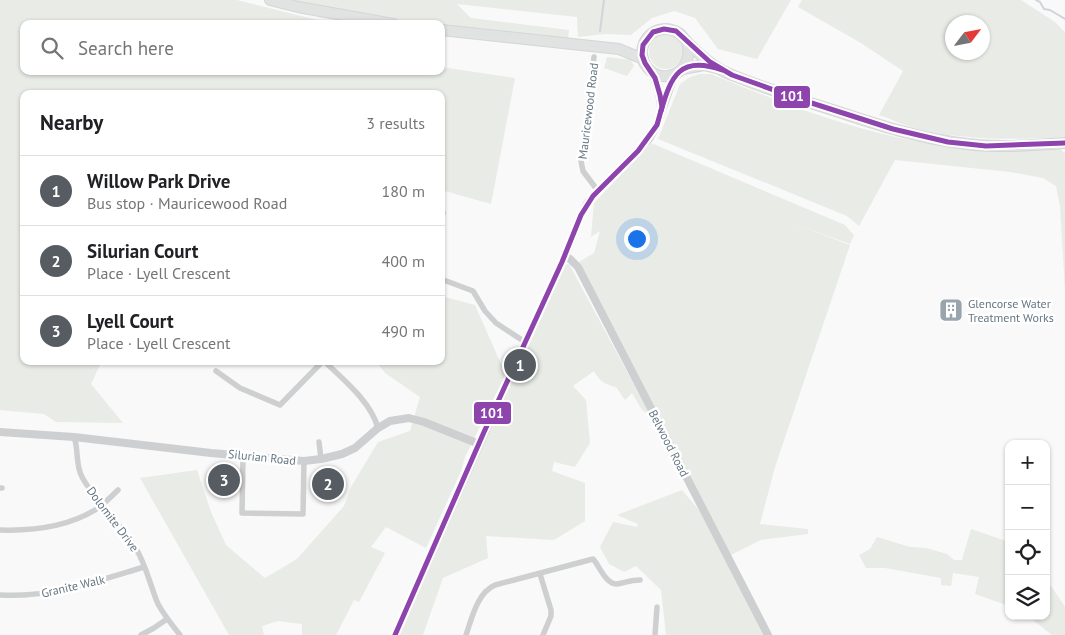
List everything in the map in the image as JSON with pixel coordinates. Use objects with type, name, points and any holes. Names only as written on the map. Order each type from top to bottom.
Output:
[{"type":"highway","points":[[270,0],[370,20]]},
{"type":"highway","points":[[719,69],[702,56],[678,32],[670,29],[655,31],[648,36],[644,43],[642,50],[646,66],[652,72],[660,75],[668,76],[679,71],[704,65],[809,103],[895,131],[934,139],[989,146],[1065,143]]},
{"type":"highway","points":[[445,30],[619,49],[643,59]]},
{"type":"highway","points":[[679,71],[689,57],[687,42]]},
{"type":"highway","points":[[619,49],[644,43]]},
{"type":"street","name":"Mauricewood Road","points":[[594,57],[581,161],[583,171],[598,191]]},
{"type":"street","points":[[395,635],[588,202],[649,139],[656,127],[662,108],[679,71]]},
{"type":"street","points":[[652,72],[662,108]]},
{"type":"street","name":"Belwood Road","points":[[565,256],[578,267],[768,635]]},
{"type":"street","points":[[445,281],[474,291],[485,311],[496,323],[525,342]]},
{"type":"street","points":[[216,371],[240,388],[280,405],[320,365]]},
{"type":"street","points":[[328,365],[346,381],[364,402],[376,420],[378,428]]},
{"type":"street","name":"Silurian Road","points":[[0,432],[74,436],[304,461],[342,454],[355,448],[378,428],[390,421],[408,418],[424,422],[479,444]]},
{"type":"street","name":"Dolomite Drive","points":[[74,436],[78,446],[76,460],[81,476],[136,548],[158,603],[167,619],[180,635]]},
{"type":"street","points":[[319,442],[320,459]]},
{"type":"street","points":[[240,454],[243,460],[242,514],[303,514],[304,461]]},
{"type":"street","points":[[0,530],[50,527],[73,520],[95,510],[118,490]]},
{"type":"street","points":[[466,635],[481,597],[489,588],[592,559],[612,583],[640,580]]},
{"type":"street","name":"Granite Walk","points":[[0,595],[21,596],[57,591],[144,567]]},
{"type":"street","points":[[540,574],[551,610],[551,616],[543,635]]},
{"type":"street","points":[[655,635],[657,607]]},
{"type":"street","points":[[140,635],[167,619]]},
{"type":"street","points":[[169,635],[173,627]]},
{"type":"shaded area","points":[[0,0],[237,0],[317,20],[20,20],[20,75],[445,75],[445,68],[515,78],[491,204],[445,191],[445,90],[20,90],[20,365],[100,365],[91,384],[123,423],[56,422],[44,414],[0,410]]},
{"type":"shaded area","points":[[289,0],[791,0],[757,59],[718,49],[695,18],[674,11],[652,18],[631,35],[605,34],[578,37],[577,17],[457,4],[471,18],[569,30],[568,40],[445,27],[445,20],[389,20]]},
{"type":"shaded area","points":[[802,0],[1021,0],[1055,22],[1065,32],[1065,137],[1006,139],[966,137],[926,131],[879,115],[903,71],[861,43],[798,7]]},
{"type":"shaded area","points":[[666,35],[678,40],[683,52],[678,64],[666,69],[654,64],[649,52],[654,40]]},
{"type":"shaded area","points":[[607,57],[631,60],[634,66],[627,76],[604,68]]},
{"type":"shaded area","points":[[700,74],[711,74],[841,122],[909,140],[977,149],[1060,149],[1065,153],[1065,290],[1060,206],[1056,186],[1043,178],[1010,172],[895,160],[859,226],[847,216],[658,139],[680,84],[690,77]]},
{"type":"shaded area","points":[[651,143],[845,225],[854,235],[850,244],[792,223],[850,245],[775,467],[760,524],[808,529],[808,534],[761,540],[731,555],[579,262],[594,253],[600,231],[591,237],[594,203]]},
{"type":"shaded area","points":[[569,264],[651,416],[642,410],[632,393],[625,400],[616,387],[603,382],[594,371],[573,386],[586,400],[590,443],[575,467],[554,462],[552,471],[585,483],[585,521],[554,540],[486,536],[488,558],[443,578],[423,635],[399,635],[437,546],[565,265]]},
{"type":"shaded area","points":[[445,297],[475,305],[501,364],[509,367],[465,457],[461,471],[426,548],[386,527],[371,547],[385,553],[359,602],[354,600],[336,635],[302,635],[302,624],[278,621],[262,626],[264,635],[229,635],[140,478],[197,470],[211,512],[226,545],[265,578],[297,559],[344,506],[351,487],[378,442],[410,431],[420,397],[385,373],[379,365],[445,365]]},
{"type":"shaded area","points":[[682,490],[699,510],[765,635],[666,635],[661,590],[636,566],[624,572],[609,564],[600,547],[613,522],[637,527],[638,524],[617,515]]},
{"type":"shaded area","points":[[971,529],[1005,541],[1005,605],[975,594],[979,577],[953,573],[951,586],[941,585],[941,578],[885,568],[866,568],[859,555],[870,549],[877,537],[910,547],[926,548],[947,554],[954,560],[962,560]]},
{"type":"shaded area","points":[[1050,586],[1065,607],[1065,635],[1052,635],[1033,620],[1050,620]]},
{"type":"waterway","points":[[600,31],[604,0]]},
{"type":"waterway","points":[[1036,0],[1040,2],[1044,9],[1050,10],[1065,19]]},
{"type":"transit line","name":"101","points":[[395,635],[484,432],[562,262],[581,215],[593,196],[638,151],[657,125],[662,107],[660,95],[655,78],[642,55],[643,45],[653,32],[664,29],[676,31],[710,62],[732,75],[893,129],[948,142],[986,146],[1065,143]]},
{"type":"transit line","name":"101","points":[[661,111],[674,79],[687,67],[696,65],[708,66],[722,70]]},
{"type":"place","name":"Glencorse Water Treatment Works","points":[[951,310]]},
{"type":"place","name":"Willow Park Drive","points":[[520,365]]},
{"type":"place","name":"Lyell Court","points":[[224,480]]},
{"type":"place","name":"Silurian Court","points":[[328,484]]}]
